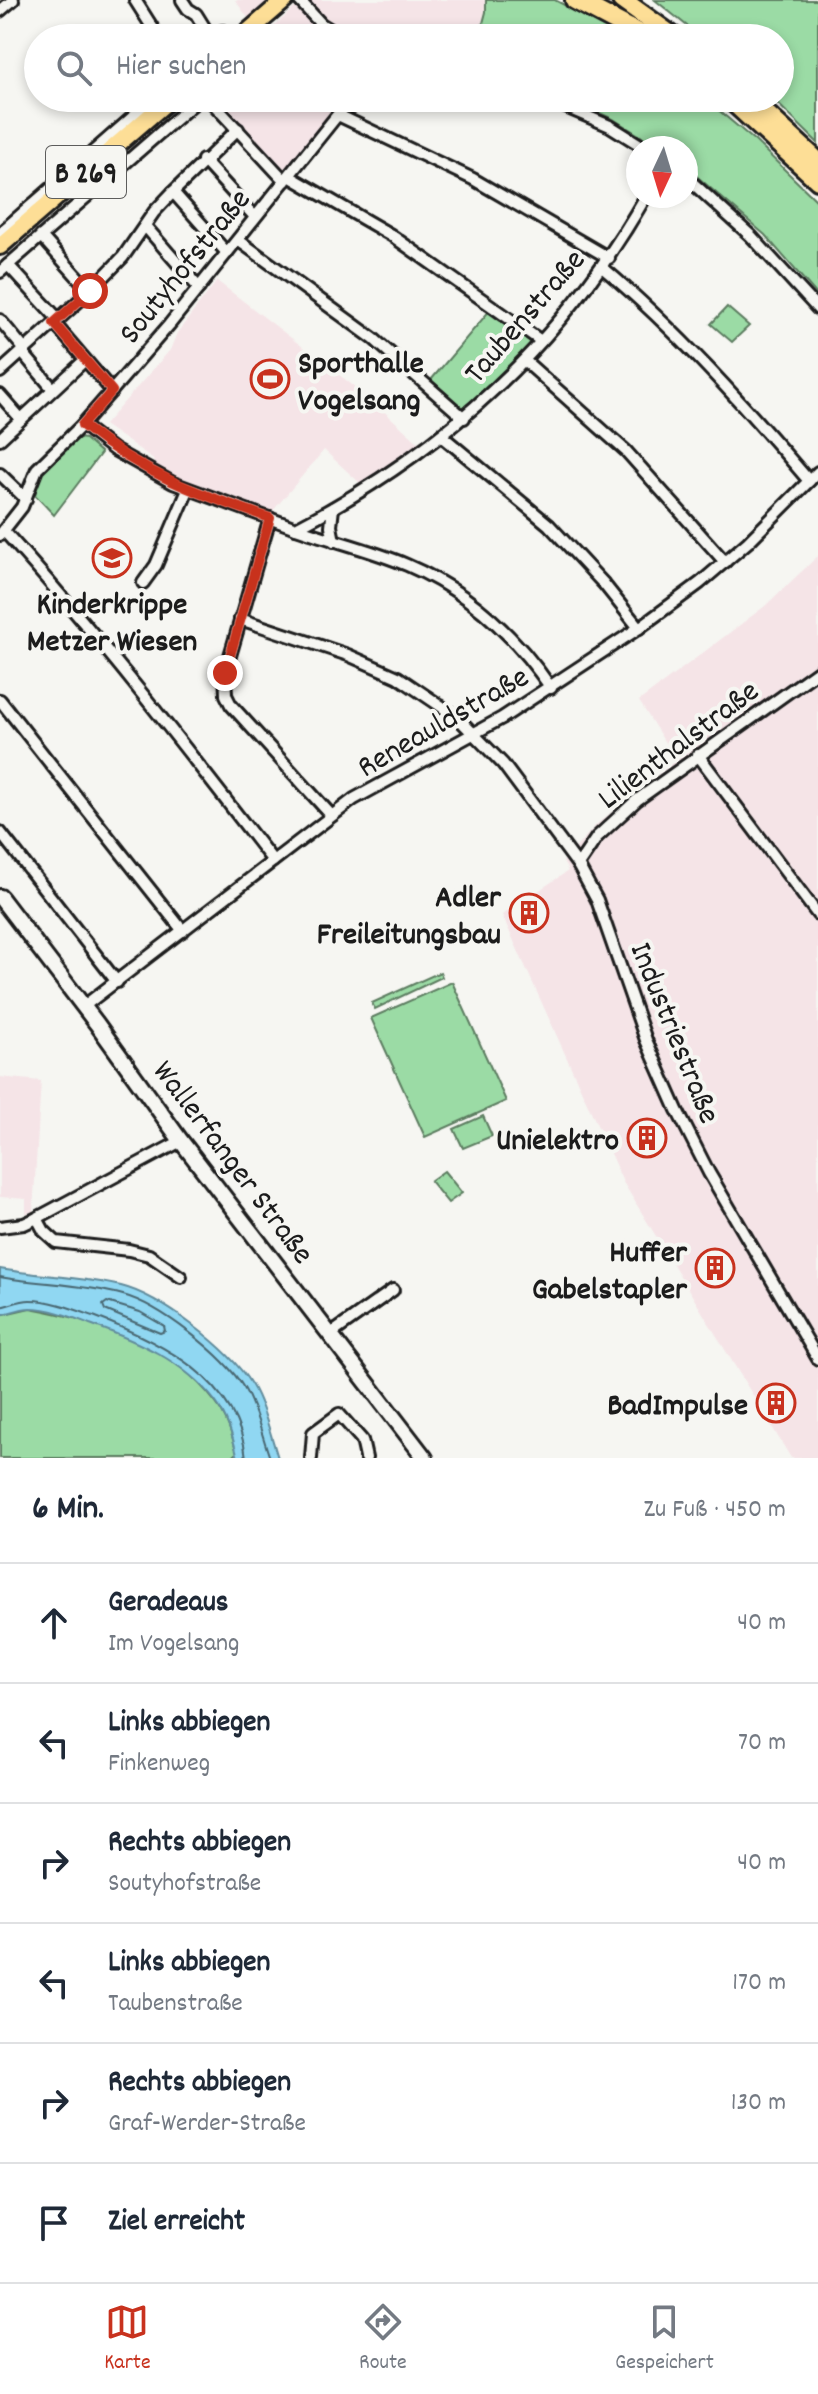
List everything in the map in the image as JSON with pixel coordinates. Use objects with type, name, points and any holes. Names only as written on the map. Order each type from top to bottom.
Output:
[{"type":"highway","points":[[575,0],[620,24]]},
{"type":"highway","points":[[600,0],[634,24]]},
{"type":"highway","points":[[622,0],[655,24]]},
{"type":"highway","points":[[642,0],[670,24]]},
{"type":"highway","points":[[744,112],[818,180]]},
{"type":"highway","points":[[764,112],[818,162]]},
{"type":"main road","points":[[257,24],[285,0]]},
{"type":"main road","name":"B 269","points":[[0,246],[155,112]]},
{"type":"main road","name":"Wallerfanger Straße","points":[[0,897],[84,1006],[181,1141],[425,1458]]},
{"type":"street","points":[[0,11],[13,0]]},
{"type":"street","points":[[135,0],[150,24]]},
{"type":"street","points":[[182,0],[202,24]]},
{"type":"street","points":[[299,0],[321,24]]},
{"type":"street","points":[[0,233],[138,112]]},
{"type":"street","points":[[112,391],[56,321],[4,268],[184,112]]},
{"type":"street","points":[[222,112],[287,178],[391,235],[541,341]]},
{"type":"street","name":"Soutyhofstraße","points":[[2,533],[26,499],[37,469],[112,391],[340,112]]},
{"type":"street","points":[[577,112],[626,136]]},
{"type":"street","points":[[338,115],[473,179],[605,262],[726,385],[809,481]]},
{"type":"street","points":[[0,372],[90,291],[123,257],[173,192],[238,129]]},
{"type":"street","points":[[203,160],[255,217]]},
{"type":"street","points":[[698,188],[751,236],[818,309]]},
{"type":"street","points":[[173,192],[227,253]]},
{"type":"street","name":"Taubenstraße","points":[[296,528],[333,508],[464,418],[525,361],[605,262],[639,208]]},
{"type":"street","points":[[145,226],[199,288]]},
{"type":"street","points":[[41,236],[90,291]]},
{"type":"street","points":[[238,240],[374,339],[464,418]]},
{"type":"street","points":[[0,320],[53,389]]},
{"type":"street","points":[[0,439],[85,360]]},
{"type":"street","points":[[525,361],[618,443],[725,562]]},
{"type":"street","points":[[0,395],[21,419]]},
{"type":"street","points":[[82,425],[114,450],[188,490],[407,565],[463,595],[510,636],[551,688]]},
{"type":"street","points":[[442,436],[549,525],[604,584],[639,628]]},
{"type":"street","name":"Reneauldstraße","points":[[84,1006],[331,815],[378,785],[475,734],[551,688],[639,628],[725,562],[818,472]]},
{"type":"street","points":[[0,474],[26,499]]},
{"type":"street","points":[[143,583],[156,565],[188,490]]},
{"type":"street","points":[[333,508],[331,526],[334,541]]},
{"type":"street","points":[[270,518],[225,673],[226,695],[231,705],[331,815]]},
{"type":"street","points":[[2,533],[63,597],[141,691],[273,861]]},
{"type":"street","name":"Industriestraße","points":[[240,619],[373,665],[420,689],[457,717],[503,764],[578,865],[601,908],[646,1040],[687,1132],[818,1359]]},
{"type":"street","name":"Lilienthalstraße","points":[[578,865],[582,856],[612,822],[668,769],[698,755],[818,671]]},
{"type":"street","points":[[0,700],[183,931]]},
{"type":"street","points":[[698,755],[818,915]]},
{"type":"street","points":[[0,832],[117,982]]},
{"type":"street","points":[[0,1227],[24,1224],[37,1218],[181,1141]]},
{"type":"street","points":[[37,1218],[44,1231],[56,1242],[149,1255],[181,1277]]},
{"type":"street","points":[[331,1334],[393,1290]]},
{"type":"street","points":[[311,1458],[313,1433],[339,1414],[362,1440],[366,1458]]},
{"type":"shaded area","points":[[235,0],[269,0],[248,18]]},
{"type":"shaded area","points":[[303,0],[486,0],[483,24],[276,24]]},
{"type":"shaded area","points":[[227,112],[332,112],[281,172]]},
{"type":"shaded area","points":[[217,281],[368,397],[420,444],[360,483],[324,450],[272,512],[200,489],[156,467],[152,458],[104,425],[170,350],[177,333]]},
{"type":"shaded area","points":[[818,556],[818,1458],[791,1458],[623,1182],[502,915],[568,871],[563,862],[597,824],[676,760],[639,701],[765,606]]},
{"type":"shaded area","points":[[0,1077],[41,1081],[33,1212],[26,1213],[26,1199],[0,1197]]},
{"type":"green space","points":[[486,0],[555,0],[600,24],[483,24]]},
{"type":"green space","points":[[655,0],[818,0],[818,143],[786,112],[794,112],[794,24],[685,24]]},
{"type":"green space","points":[[597,112],[721,112],[755,141],[818,202],[818,296],[765,235],[698,177],[698,136],[641,136]]},
{"type":"green space","points":[[727,307],[749,326],[732,342],[711,324]]},
{"type":"green space","points":[[490,310],[533,342],[464,410],[431,380]]},
{"type":"green space","points":[[79,438],[85,439],[101,453],[54,515],[35,495],[37,485],[50,462]]},
{"type":"green space","points":[[440,972],[442,977],[375,1009],[372,1003]]},
{"type":"green space","points":[[452,982],[506,1101],[425,1137],[371,1018]]},
{"type":"green space","points":[[483,1116],[492,1136],[463,1148],[454,1129]]},
{"type":"green space","points":[[444,1171],[462,1193],[448,1203],[430,1181]]},
{"type":"green space","points":[[30,1308],[107,1328],[132,1338],[178,1365],[198,1382],[219,1408],[229,1426],[237,1453],[232,1458],[0,1458],[0,1315]]},
{"type":"water","points":[[0,1269],[121,1286],[155,1300],[174,1312],[211,1340],[251,1384],[278,1458],[238,1458],[227,1421],[215,1401],[189,1374],[142,1345],[61,1313],[26,1308],[0,1315]]},
{"type":"place","name":"Sporthalle Vogelsang","points":[[270,379]]},
{"type":"place","name":"Kinderkrippe Metzer Wiesen","points":[[112,558]]},
{"type":"place","name":"Adler Freileitungsbau","points":[[529,913]]},
{"type":"place","name":"Unielektro","points":[[647,1138]]},
{"type":"place","name":"Huffer Gabelstapler","points":[[715,1268]]},
{"type":"place","name":"BadImpulse","points":[[776,1403]]},
{"type":"route","points":[[90,291],[54,323],[112,391],[82,425],[114,450],[151,472],[188,490],[270,518],[225,673]]}]
